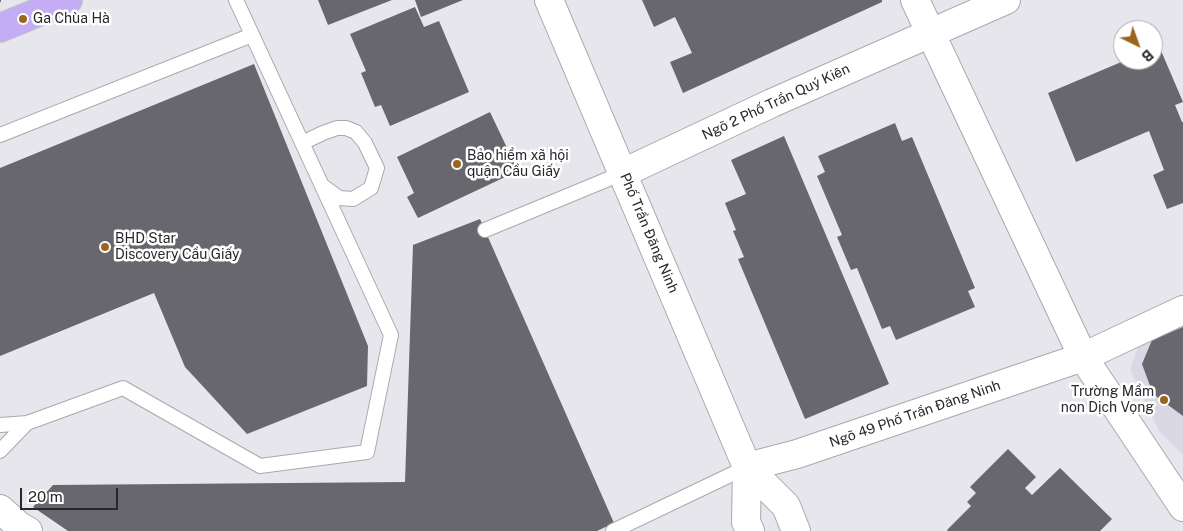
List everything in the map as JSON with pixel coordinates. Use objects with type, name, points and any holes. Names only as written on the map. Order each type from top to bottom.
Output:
[{"type":"main road","points":[[0,28],[68,0]]},
{"type":"street","name":"Phố Trần Đăng Ninh","points":[[549,0],[747,467],[786,506],[796,531]]},
{"type":"street","points":[[915,0],[1083,357],[1183,507]]},
{"type":"street","name":"Ngõ 2 Phố Trần Quý Kiên","points":[[623,173],[772,103],[1006,0]]},
{"type":"street","name":"Ngõ 49 Phố Trần Đăng Ninh","points":[[747,467],[797,454],[1083,357],[1183,310]]},
{"type":"street","name":"Phố Trần Đăng Ninh","points":[[747,467],[746,522],[750,531]]},
{"type":"lane","points":[[0,425],[27,423],[123,388],[260,466],[367,452],[391,335],[236,0]]},
{"type":"lane","points":[[0,135],[252,35]]},
{"type":"lane","points":[[302,143],[337,128],[346,128],[356,132],[365,143],[377,168],[371,188],[352,199],[339,198],[322,185]]},
{"type":"lane","points":[[485,230],[623,173]]},
{"type":"lane","points":[[0,451],[27,423]]},
{"type":"lane","points":[[613,531],[747,467]]},
{"type":"shaded area","name":"Trường Mầm non Dịch Vọng","points":[[1183,315],[1183,455],[1159,431],[1130,369],[1143,333]]},
{"type":"building","points":[[318,0],[392,0],[328,25]]},
{"type":"building","points":[[415,0],[463,0],[421,17]]},
{"type":"building","points":[[642,0],[882,0],[882,2],[683,93],[670,62],[692,53],[675,17],[654,27]]},
{"type":"building","points":[[415,7],[424,27],[439,21],[469,92],[390,126],[381,105],[375,107],[361,73],[366,71],[350,34]]},
{"type":"building","points":[[1163,55],[1183,102],[1175,105],[1183,122],[1183,203],[1167,209],[1153,175],[1164,170],[1149,131],[1076,162],[1048,93],[1113,66],[1113,70],[1163,70]]},
{"type":"building","points":[[254,64],[368,346],[367,386],[247,434],[185,367],[154,293],[0,356],[0,168]]},
{"type":"building","name":"Bảo hiểm xã hội quận Cầu Giấy","points":[[490,112],[518,171],[418,218],[407,197],[414,193],[397,157]]},
{"type":"building","points":[[895,123],[902,141],[912,137],[975,288],[968,291],[975,307],[896,340],[890,326],[882,329],[857,268],[851,270],[837,237],[842,235],[817,176],[825,172],[818,156]]},
{"type":"building","points":[[784,136],[889,384],[805,419],[738,259],[744,257],[733,231],[736,230],[725,203],[746,194],[731,160]]},
{"type":"building","points":[[480,219],[614,523],[597,531],[68,531],[33,507],[53,485],[405,482],[413,245]]},
{"type":"building","points":[[1183,327],[1183,416],[1153,394],[1142,364],[1152,340]]},
{"type":"building","points":[[1008,449],[1036,477],[1025,488],[1032,495],[1060,468],[1112,519],[1100,531],[948,531],[971,506],[967,502],[976,493],[970,487]]},
{"type":"place","name":"Ga Chùa Hà","points":[[23,19]]},
{"type":"place","name":"Bảo hiểm xã hội quận Cầu Giấy","points":[[457,164]]},
{"type":"place","name":"BHD Star Discovery Cầu Giấy","points":[[105,247]]},
{"type":"place","name":"Trường Mầm non Dịch Vọng","points":[[1164,400]]}]
